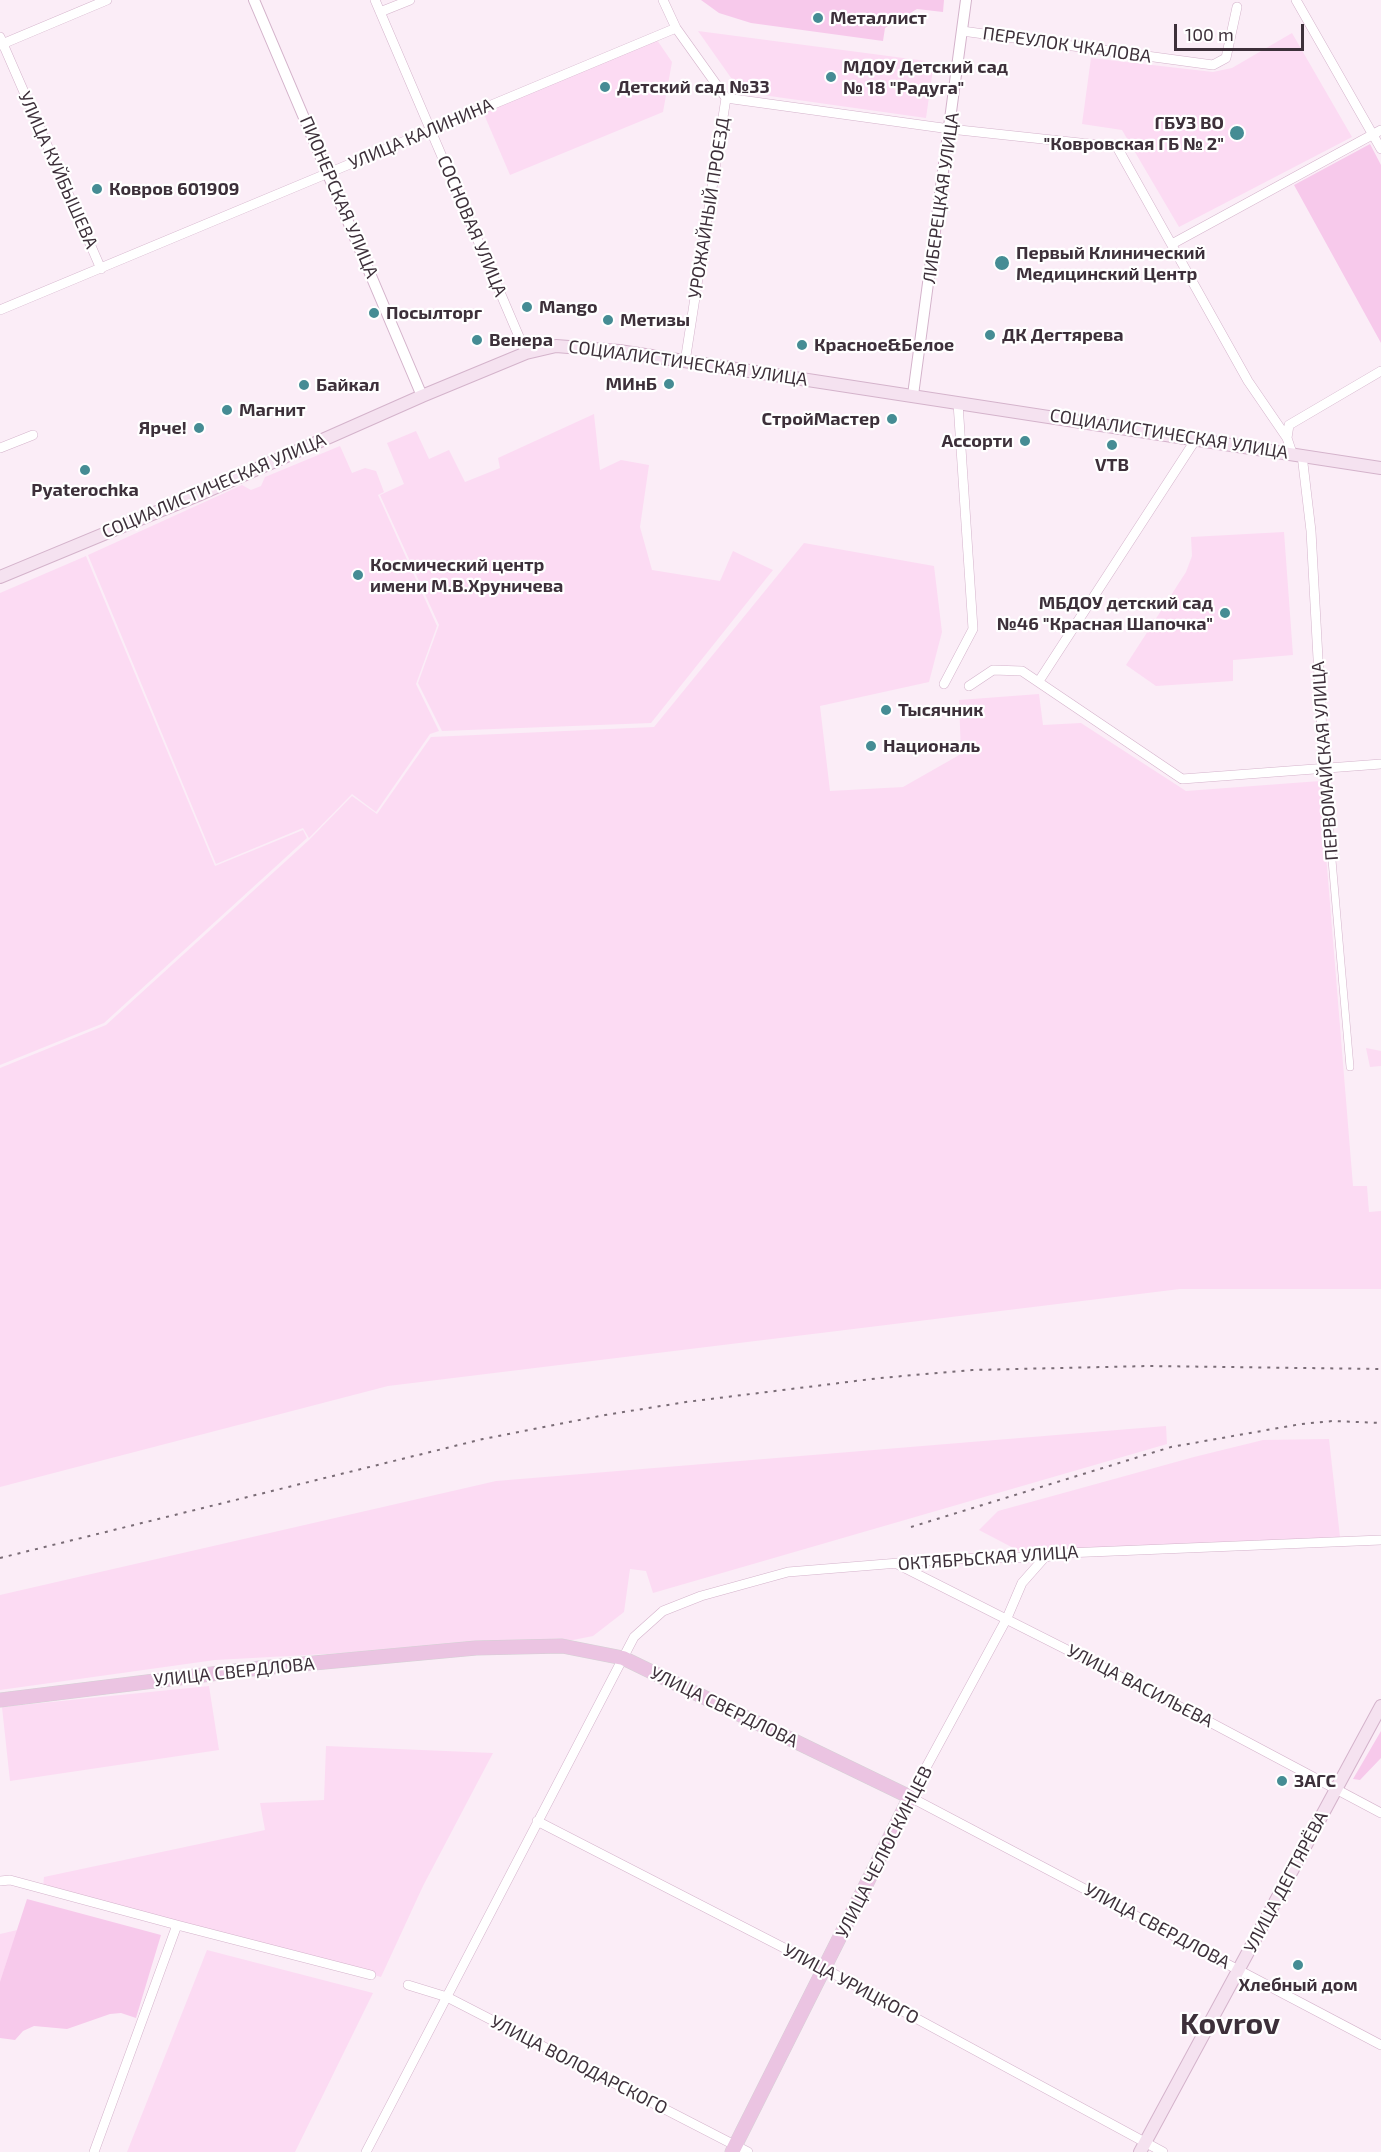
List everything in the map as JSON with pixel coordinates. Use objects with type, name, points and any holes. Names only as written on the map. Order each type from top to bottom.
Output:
[{"type":"main road","name":"СОЦИАЛИСТИЧЕСКАЯ УЛИЦА","points":[[0,578],[198,495],[422,396],[526,353],[556,346],[585,346],[1381,468]]},
{"type":"main road","name":"УЛИЦА СВЕРДЛОВА","points":[[0,1700],[260,1668],[476,1648],[562,1646],[623,1658],[910,1797]]},
{"type":"main road","name":"УЛИЦА ДЕГТЯРЁВА","points":[[1142,2147],[1381,1706]]},
{"type":"main road","name":"УЛИЦА ЧЕЛЮСКИНЦЕВ","points":[[738,2150],[910,1797]]},
{"type":"street","points":[[1,42],[107,0]]},
{"type":"street","name":"ПИОНЕРСКАЯ УЛИЦА","points":[[254,0],[422,396]]},
{"type":"street","name":"СОСНОВАЯ УЛИЦА","points":[[375,0],[526,353]]},
{"type":"street","points":[[380,12],[410,0]]},
{"type":"street","name":"УРОЖАЙНЫЙ ПРОЕЗД","points":[[663,0],[676,28],[726,98],[685,362]]},
{"type":"street","name":"ЛИБЕРЕЦКАЯ УЛИЦА","points":[[913,395],[966,0]]},
{"type":"street","points":[[1296,0],[1377,132],[1381,149]]},
{"type":"street","name":"ПЕРЕУЛОК ЧКАЛОВА","points":[[962,31],[1213,65],[1226,58],[1237,7]]},
{"type":"street","name":"УЛИЦА КАЛИНИНА","points":[[0,310],[676,28]]},
{"type":"street","name":"УЛИЦА КУЙБЫШЕВА","points":[[1,42],[101,269]]},
{"type":"street","name":"ПЕРВОМАЙСКАЯ УЛИЦА","points":[[726,98],[950,129],[1117,147],[1248,381],[1297,454],[1311,531],[1324,768],[1350,1067]]},
{"type":"street","points":[[1172,244],[1377,132]]},
{"type":"street","points":[[1287,438],[1289,425],[1381,370]]},
{"type":"street","points":[[944,684],[973,629],[958,402]]},
{"type":"street","points":[[0,448],[33,435]]},
{"type":"street","points":[[1039,681],[1196,439]]},
{"type":"street","points":[[969,686],[993,670],[1022,671],[1182,779],[1381,764]]},
{"type":"street","name":"ОКТЯБРЬСКАЯ УЛИЦА","points":[[366,2152],[634,1637],[663,1611],[701,1596],[788,1572],[948,1559],[1045,1557],[1066,1553],[1381,1540]]},
{"type":"street","name":"УЛИЦА ЧЕЛЮСКИНЦЕВ","points":[[910,1797],[1007,1618],[1022,1583],[1045,1557]]},
{"type":"street","name":"УЛИЦА ВАСИЛЬЕВА","points":[[897,1563],[1337,1788],[1381,1813]]},
{"type":"street","name":"УЛИЦА СВЕРДЛОВА","points":[[910,1797],[1381,2045]]},
{"type":"street","name":"УЛИЦА УРИЦКОГО","points":[[537,1821],[825,1969],[1142,2147],[1163,2152]]},
{"type":"street","points":[[0,1881],[10,1880],[371,1975]]},
{"type":"street","points":[[94,2152],[177,1925]]},
{"type":"street","name":"УЛИЦА ВОЛОДАРСКОГО","points":[[408,1985],[447,1997],[738,2150]]},
{"type":"shaded area","name":"Металлист","points":[[701,0],[944,0],[943,12],[917,9],[885,28],[883,41],[751,23],[719,13]]},
{"type":"shaded area","name":"МДОУ Детский сад № 18 \"Радуга\"","points":[[698,31],[934,62],[926,118],[741,92]]},
{"type":"shaded area","name":"ГБУЗ ВО \"Ковровская ГБ № 2\"","points":[[1292,33],[1352,137],[1179,227],[1122,130],[1082,124],[1091,58],[1213,72],[1232,68]]},
{"type":"shaded area","name":"Детский сад №33","points":[[657,40],[672,62],[663,112],[510,175],[483,112]]},
{"type":"shaded area","points":[[1370,144],[1381,165],[1381,343],[1294,185]]},
{"type":"shaded area","points":[[594,414],[600,470],[621,460],[649,465],[640,527],[652,570],[720,581],[733,551],[773,570],[651,723],[442,731],[418,683],[439,625],[380,495],[404,484],[387,443],[416,431],[429,459],[449,450],[465,482],[500,468],[498,458]]},
{"type":"shaded area","points":[[340,446],[352,473],[365,468],[376,471],[384,492],[378,495],[437,626],[416,684],[439,731],[430,734],[376,812],[352,794],[309,838],[303,828],[216,864],[88,555],[242,485],[251,490],[261,486],[265,477]]},
{"type":"shaded area","name":"МБДОУ детский сад №46 \"Красная Шапочка\"","points":[[1284,532],[1293,655],[1233,660],[1233,681],[1156,686],[1126,665],[1186,572],[1192,556],[1191,537]]},
{"type":"shaded area","points":[[804,543],[934,566],[942,632],[929,682],[820,706],[830,791],[903,787],[961,754],[959,700],[1039,694],[1043,725],[1081,723],[1186,791],[1320,781],[1353,1186],[1367,1186],[1369,1212],[1381,1211],[1381,1289],[1180,1289],[388,1386],[0,1487],[0,1068],[106,1025],[309,840],[352,796],[377,814],[431,737],[654,727]]},
{"type":"shaded area","points":[[86,556],[215,866],[303,830],[307,838],[104,1023],[0,1065],[0,593]]},
{"type":"shaded area","points":[[1366,1048],[1381,1051],[1381,1066],[1370,1067]]},
{"type":"shaded area","points":[[1166,1426],[1167,1444],[653,1593],[646,1571],[630,1569],[624,1612],[593,1636],[568,1641],[215,1660],[0,1690],[0,1595],[496,1481]]},
{"type":"shaded area","points":[[1329,1439],[1340,1537],[1019,1551],[979,1530],[998,1511],[1194,1457],[1263,1440]]},
{"type":"shaded area","points":[[209,1686],[219,1750],[10,1781],[2,1707]]},
{"type":"shaded area","points":[[1381,1731],[1381,1758],[1360,1780],[1353,1779]]},
{"type":"shaded area","points":[[326,1746],[493,1753],[423,1886],[381,1977],[43,1887],[44,1877],[265,1830],[260,1803],[324,1800]]},
{"type":"shaded area","points":[[27,1899],[161,1935],[136,2018],[121,2013],[110,2014],[67,2029],[34,2026],[23,2031],[15,2040],[0,2038],[0,1982]]},
{"type":"shaded area","points":[[26,1928],[0,2002],[0,1934]]},
{"type":"shaded area","points":[[207,1950],[373,1993],[295,2152],[127,2152]]},
{"type":"railway","points":[[0,1558],[483,1439],[686,1402],[880,1378],[972,1370],[1149,1366],[1381,1369]]},
{"type":"railway","points":[[911,1527],[1171,1447],[1301,1424],[1333,1421],[1381,1423]]},
{"type":"place","name":"Металлист","points":[[818,18]]},
{"type":"place","name":"МДОУ Детский сад № 18 \"Радуга\"","points":[[831,77]]},
{"type":"place","name":"Детский сад №33","points":[[605,87]]},
{"type":"place","name":"ГБУЗ ВО \"Ковровская ГБ № 2\"","points":[[1237,133]]},
{"type":"place","name":"Ковров 601909","points":[[97,189]]},
{"type":"place","name":"Первый Клинический Медицинский Центр","points":[[1002,263]]},
{"type":"place","name":"Mango","points":[[527,307]]},
{"type":"place","name":"Посылторг","points":[[374,313]]},
{"type":"place","name":"Метизы","points":[[608,320]]},
{"type":"place","name":"ДК Дегтярева","points":[[990,335]]},
{"type":"place","name":"Венера","points":[[477,340]]},
{"type":"place","name":"Красное&Белое","points":[[802,345]]},
{"type":"place","name":"МИнБ","points":[[669,384]]},
{"type":"place","name":"Байкал","points":[[304,385]]},
{"type":"place","name":"Магнит","points":[[227,410]]},
{"type":"place","name":"СтройМастер","points":[[892,419]]},
{"type":"place","name":"Ярче!","points":[[199,428]]},
{"type":"place","name":"Ассорти","points":[[1025,441]]},
{"type":"place","name":"VTB","points":[[1112,445]]},
{"type":"place","name":"Pyaterochka","points":[[85,470]]},
{"type":"place","name":"Космический центр имени М.В.Хруничева","points":[[358,575]]},
{"type":"place","name":"МБДОУ детский сад №46 \"Красная Шапочка\"","points":[[1225,613]]},
{"type":"place","name":"Тысячник","points":[[886,710]]},
{"type":"place","name":"Националь","points":[[871,746]]},
{"type":"place","name":"ЗАГС","points":[[1282,1781]]},
{"type":"place","name":"Хлебный дом","points":[[1298,1965]]},
{"type":"district","name":"Kovrov","points":[[1230,2024]]}]
